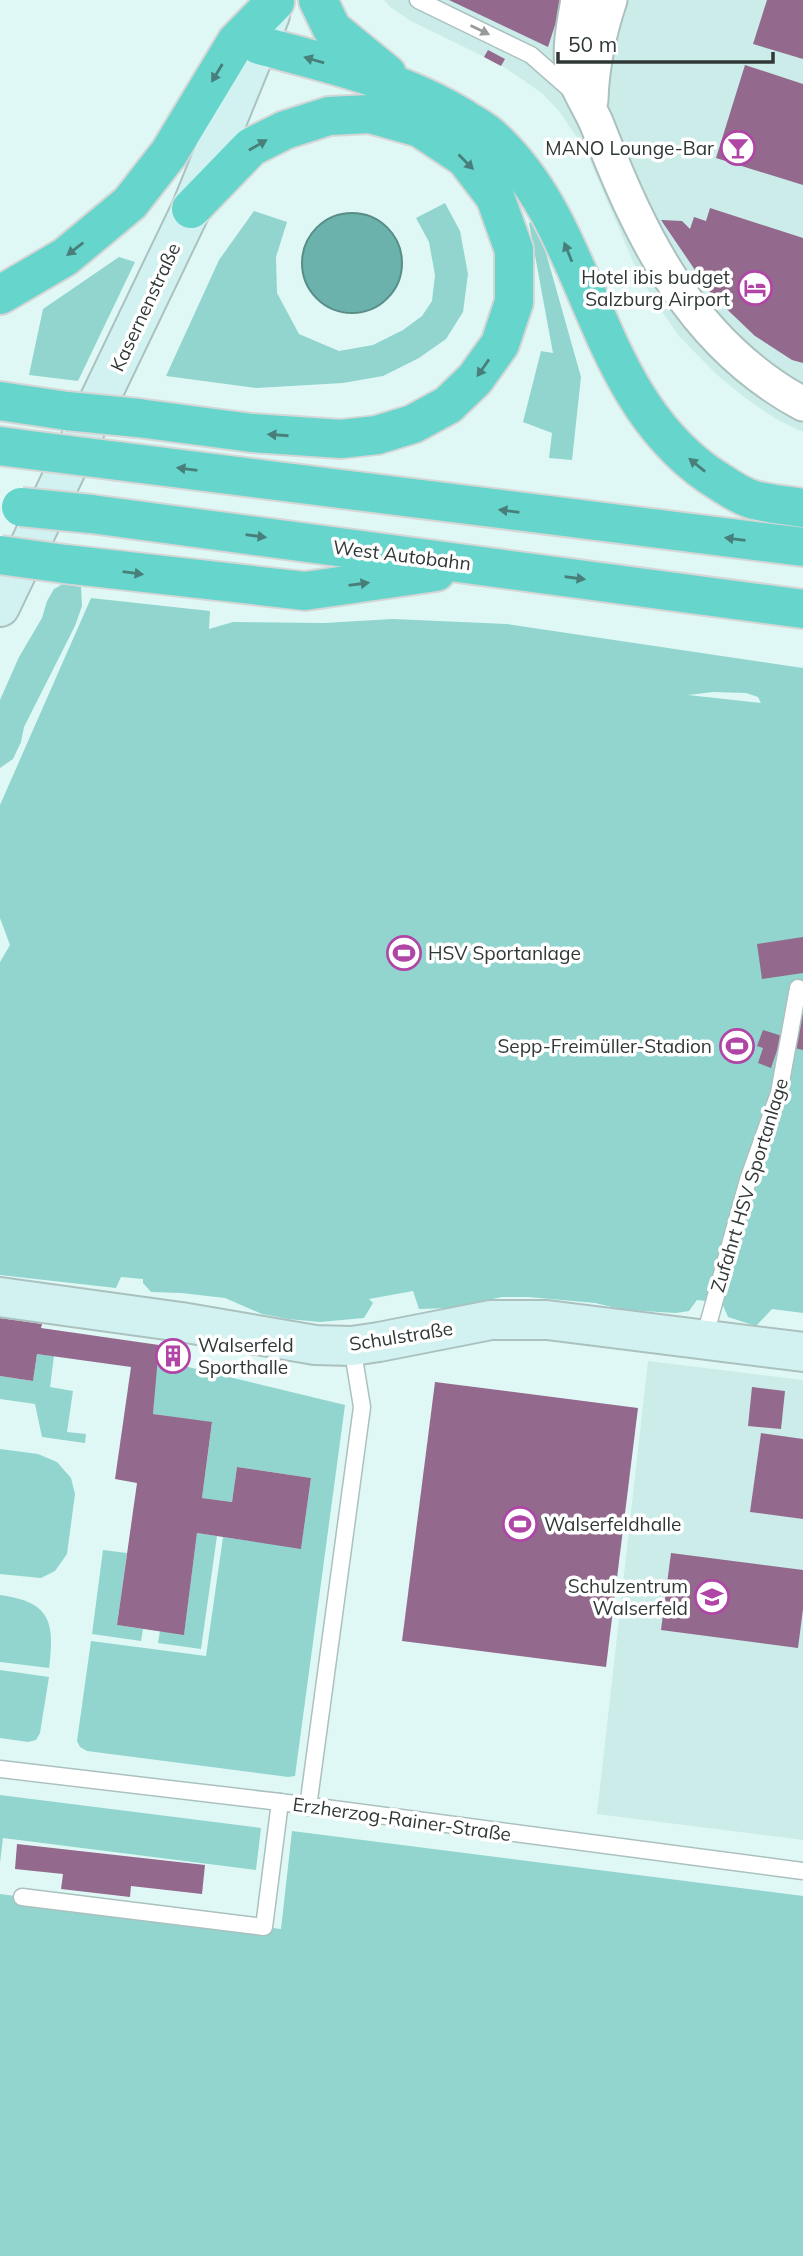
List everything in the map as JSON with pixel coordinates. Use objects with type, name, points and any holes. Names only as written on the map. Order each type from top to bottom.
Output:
[{"type":"highway","points":[[318,0],[332,29],[403,86]]},
{"type":"highway","points":[[0,295],[65,257],[130,203],[169,152],[236,41],[276,1]]},
{"type":"highway","points":[[259,45],[403,86],[488,133],[516,160],[554,218],[614,357],[640,402],[669,440],[696,465],[750,498],[803,508]]},
{"type":"highway","points":[[0,401],[252,433],[341,439],[377,435],[413,424],[448,405],[475,379],[499,344],[514,302],[514,250],[495,197],[464,158],[420,128],[370,114],[329,116],[285,130],[251,147],[191,209]]},
{"type":"highway","points":[[0,446],[803,547]]},
{"type":"highway","name":"West Autobahn","points":[[10,506],[91,514],[803,609]]},
{"type":"highway","points":[[0,555],[305,592],[483,565]]},
{"type":"street","points":[[578,0],[571,46],[573,75],[591,108],[617,177],[652,249],[694,313],[729,352],[784,394],[803,404]]},
{"type":"street","points":[[591,108],[592,74],[598,36],[610,0]]},
{"type":"street","name":"Kasernenstraße","points":[[0,607],[191,209],[276,1]]},
{"type":"street","name":"Schulstraße","points":[[0,1297],[181,1322],[315,1345],[352,1346],[407,1338],[491,1320],[520,1319],[547,1320],[803,1352]]},
{"type":"lane","points":[[418,0],[531,55],[591,108]]},
{"type":"lane","points":[[592,74],[586,60],[585,48],[595,0]]},
{"type":"lane","name":"Zufahrt HSV Sportanlage","points":[[704,1339],[748,1180],[779,1093],[798,988]]},
{"type":"lane","points":[[308,1807],[362,1408],[352,1346]]},
{"type":"lane","name":"Erzherzog-Rainer-Straße","points":[[0,1769],[280,1802],[803,1871]]},
{"type":"lane","points":[[22,1897],[264,1927],[280,1802]]},
{"type":"shaded area","points":[[384,0],[803,0],[803,432],[776,419],[744,397],[716,374],[679,336],[653,299],[634,264],[586,151],[559,111],[542,93],[501,65],[411,21]]},
{"type":"shaded area","points":[[445,203],[460,231],[468,274],[463,312],[446,339],[419,358],[383,376],[343,383],[256,388],[166,376],[219,260],[254,211],[287,222],[276,257],[277,293],[299,334],[339,351],[373,345],[403,330],[422,316],[432,301],[435,275],[429,242],[416,218]]},
{"type":"shaded area","points":[[352,213],[371,217],[387,228],[398,244],[402,263],[398,282],[387,298],[371,309],[352,313],[333,309],[317,298],[306,282],[302,263],[306,244],[317,228],[333,217]]},
{"type":"shaded area","points":[[537,221],[581,377],[572,460],[549,458],[552,433],[523,422],[541,351],[553,353],[529,223]]},
{"type":"shaded area","points":[[119,257],[135,262],[78,381],[29,375],[43,309]]},
{"type":"shaded area","points":[[63,584],[81,587],[82,606],[75,626],[24,727],[13,759],[0,768],[0,700],[19,657],[42,618],[47,601],[54,589]]},
{"type":"shaded area","name":"HSV Sportanlage","points":[[91,598],[210,611],[209,629],[233,622],[324,623],[393,619],[507,624],[803,668],[803,1313],[772,1309],[756,1326],[728,1317],[722,1303],[697,1300],[689,1311],[676,1313],[625,1310],[595,1303],[528,1297],[502,1297],[451,1308],[419,1309],[413,1291],[369,1299],[373,1303],[364,1318],[320,1322],[262,1314],[225,1298],[151,1292],[143,1279],[121,1277],[116,1288],[0,1275],[0,962],[10,945],[0,918],[0,805]],"holes":[[[713,692],[746,693],[758,697],[761,703],[688,695]]]},
{"type":"shaded area","points":[[37,1354],[54,1356],[50,1387],[73,1391],[67,1432],[86,1434],[85,1443],[42,1437],[35,1404],[0,1399],[0,1376],[33,1381]]},
{"type":"shaded area","name":"Schulzentrum Walserfeld","points":[[648,1361],[803,1380],[803,1840],[597,1814]]},
{"type":"shaded area","points":[[156,1363],[184,1366],[345,1405],[295,1776],[87,1751],[80,1747],[77,1741],[91,1641],[206,1656],[223,1537],[301,1548],[311,1478],[237,1467],[232,1502],[202,1498],[212,1423],[153,1414]]},
{"type":"shaded area","points":[[0,1449],[38,1454],[57,1462],[71,1478],[75,1494],[67,1554],[55,1571],[41,1578],[0,1574]]},
{"type":"shaded area","points":[[197,1533],[217,1536],[201,1649],[158,1643],[160,1631],[184,1634]]},
{"type":"shaded area","points":[[103,1550],[127,1553],[117,1625],[143,1629],[141,1641],[92,1634]]},
{"type":"shaded area","points":[[0,1595],[30,1603],[46,1616],[51,1638],[49,1668],[0,1662]]},
{"type":"shaded area","points":[[0,1670],[49,1677],[40,1733],[36,1740],[28,1742],[0,1738]]},
{"type":"shaded area","points":[[0,1795],[261,1828],[256,1870],[3,1838],[0,1863]]},
{"type":"shaded area","points":[[292,1831],[803,1896],[803,2256],[0,2256],[0,1894],[281,1929]]},
{"type":"building","points":[[449,0],[563,0],[548,47]]},
{"type":"building","points":[[767,0],[803,0],[803,59],[753,44]]},
{"type":"building","points":[[488,50],[505,59],[501,66],[484,57]]},
{"type":"building","points":[[745,65],[803,84],[803,185],[716,158]]},
{"type":"building","name":"Hotel ibis budget Salzburg Airport","points":[[710,208],[803,238],[803,363],[792,360],[755,336],[712,295],[661,220],[682,221],[690,229],[694,217],[706,221]]},
{"type":"building","points":[[803,937],[803,973],[762,979],[757,944]]},
{"type":"building","points":[[803,1006],[803,1050],[794,1048]]},
{"type":"building","points":[[763,1030],[782,1036],[771,1068],[758,1063],[763,1048],[757,1046]]},
{"type":"building","points":[[0,1318],[42,1324],[41,1328],[159,1345],[153,1414],[212,1422],[202,1498],[232,1502],[237,1467],[311,1478],[301,1549],[197,1533],[184,1635],[117,1625],[137,1483],[115,1479],[131,1367],[37,1354],[33,1381],[0,1376]]},
{"type":"building","name":"Walserfeld Sporthalle","points":[[163,1347],[186,1350],[184,1366],[160,1363]]},
{"type":"building","name":"Walserfeldhalle","points":[[435,1382],[638,1408],[606,1667],[402,1641]]},
{"type":"building","points":[[752,1387],[785,1391],[781,1429],[748,1426]]},
{"type":"building","points":[[761,1433],[803,1439],[803,1519],[750,1512]]},
{"type":"building","points":[[671,1553],[803,1570],[803,1609],[798,1648],[661,1630]]},
{"type":"building","points":[[17,1844],[205,1865],[202,1894],[131,1886],[130,1897],[61,1889],[63,1874],[15,1869]]},
{"type":"place","name":"MANO Lounge-Bar","points":[[738,148]]},
{"type":"place","name":"Hotel ibis budget Salzburg Airport","points":[[755,288]]},
{"type":"place","name":"HSV Sportanlage","points":[[404,953]]},
{"type":"place","name":"Sepp-Freimüller-Stadion","points":[[737,1046]]},
{"type":"place","name":"Walserfeld Sporthalle","points":[[173,1356]]},
{"type":"place","name":"Walserfeldhalle","points":[[520,1524]]},
{"type":"place","name":"Schulzentrum Walserfeld","points":[[712,1597]]}]
